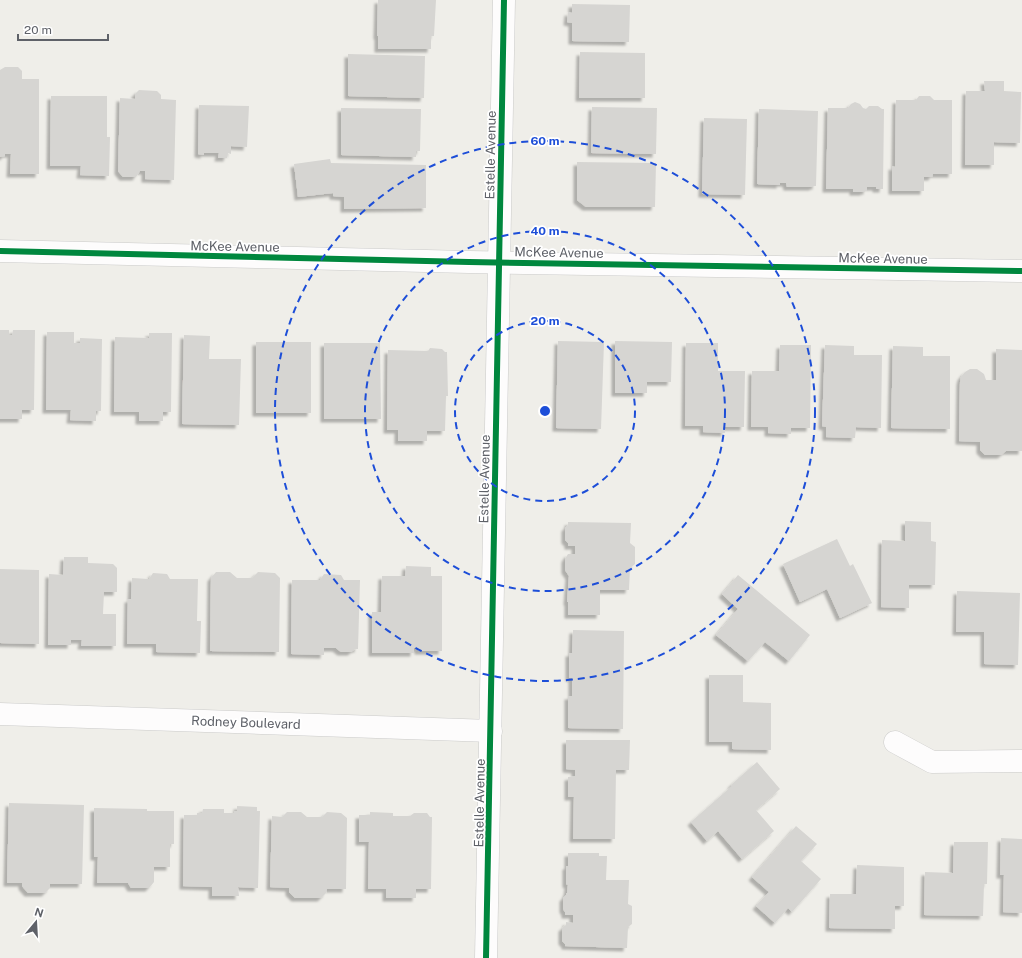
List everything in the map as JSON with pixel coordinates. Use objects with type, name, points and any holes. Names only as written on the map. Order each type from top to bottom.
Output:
[{"type":"street","name":"Estelle Avenue","points":[[486,958],[504,0]]},
{"type":"street","name":"McKee Avenue","points":[[0,251],[499,262],[1022,271]]},
{"type":"street","name":"Rodney Boulevard","points":[[0,714],[491,732]]},
{"type":"street","points":[[895,742],[932,762],[1022,761]]},
{"type":"building","points":[[378,0],[436,0],[434,36],[431,36],[431,49],[378,49]]},
{"type":"building","points":[[572,4],[630,5],[629,42],[572,41],[572,23],[567,22],[568,12],[572,13]]},
{"type":"building","points":[[580,52],[645,53],[645,98],[579,98]]},
{"type":"building","points":[[348,54],[425,56],[424,98],[348,96]]},
{"type":"building","points":[[5,67],[18,67],[22,71],[22,79],[39,79],[39,174],[10,174],[11,154],[5,154],[5,156],[0,157],[0,70]]},
{"type":"building","points":[[984,81],[1004,81],[1004,91],[1021,92],[1020,143],[994,142],[994,165],[965,165],[966,91],[985,91]]},
{"type":"building","points":[[139,90],[157,91],[161,95],[161,99],[176,100],[174,180],[145,179],[145,171],[140,171],[136,177],[123,177],[118,171],[120,98],[135,99],[135,94]]},
{"type":"building","points":[[51,96],[107,96],[107,137],[110,137],[109,176],[80,175],[81,166],[50,166]]},
{"type":"building","points":[[919,96],[930,96],[934,100],[952,100],[952,174],[933,174],[932,177],[924,177],[924,191],[892,191],[892,166],[895,167],[896,100],[916,100]]},
{"type":"building","points":[[855,102],[866,109],[869,106],[878,106],[884,109],[883,189],[867,187],[867,191],[853,192],[853,189],[826,189],[828,108],[848,108]]},
{"type":"building","points":[[199,105],[249,106],[247,147],[231,146],[231,154],[228,153],[227,158],[218,158],[219,153],[204,153],[204,155],[198,154]]},
{"type":"building","points":[[592,107],[657,108],[656,154],[591,153]]},
{"type":"building","points":[[341,108],[421,109],[420,151],[416,151],[416,157],[341,155]]},
{"type":"building","points":[[759,109],[818,111],[816,186],[787,187],[786,183],[780,183],[780,185],[757,184]]},
{"type":"building","points":[[704,118],[747,119],[745,195],[702,194]]},
{"type":"building","points":[[330,159],[331,163],[426,165],[426,208],[344,209],[344,197],[333,196],[333,193],[298,197],[294,164]]},
{"type":"building","points":[[577,162],[656,163],[655,207],[586,207],[577,200]]},
{"type":"building","points":[[0,330],[9,330],[9,335],[12,335],[13,330],[35,330],[34,410],[22,410],[22,419],[0,419]]},
{"type":"building","points":[[47,332],[74,332],[74,343],[80,343],[80,338],[102,339],[101,411],[96,411],[96,421],[70,420],[71,410],[46,410]]},
{"type":"building","points":[[149,333],[172,333],[171,412],[163,412],[163,421],[139,421],[139,412],[114,412],[115,337],[149,338]]},
{"type":"building","points":[[184,335],[210,336],[209,359],[241,359],[239,425],[182,424]]},
{"type":"building","points":[[558,341],[604,342],[601,429],[556,428]]},
{"type":"building","points":[[615,341],[672,342],[671,382],[647,382],[647,393],[615,393]]},
{"type":"building","points":[[256,342],[311,342],[311,413],[256,413]]},
{"type":"building","points":[[324,343],[380,343],[381,419],[324,419]]},
{"type":"building","points":[[686,343],[718,343],[718,371],[745,371],[744,427],[725,427],[725,433],[703,432],[703,426],[685,426]]},
{"type":"building","points":[[780,345],[811,345],[810,428],[791,428],[791,434],[768,433],[768,427],[751,427],[752,371],[779,371]]},
{"type":"building","points":[[825,345],[854,346],[854,355],[882,355],[881,428],[856,427],[855,438],[826,437],[826,427],[822,426]]},
{"type":"building","points":[[893,346],[923,347],[923,356],[950,356],[950,429],[891,428]]},
{"type":"building","points":[[430,348],[442,349],[447,352],[448,396],[446,396],[445,431],[427,431],[427,441],[398,441],[398,430],[387,430],[388,350],[428,351]]},
{"type":"building","points":[[996,349],[1022,350],[1022,451],[1006,451],[1001,455],[985,455],[980,450],[980,442],[959,441],[960,382],[961,377],[970,369],[977,369],[984,374],[986,380],[996,380]]},
{"type":"building","points":[[905,521],[931,522],[931,541],[936,542],[935,585],[909,585],[909,608],[881,607],[882,540],[905,541]]},
{"type":"building","points":[[568,522],[631,523],[630,543],[635,547],[635,564],[630,568],[629,590],[600,590],[600,615],[568,615],[567,602],[569,576],[565,570],[565,559],[568,554],[575,554],[575,546],[568,546],[568,543],[565,540],[565,528],[568,525]]},
{"type":"building","points":[[837,539],[850,566],[853,564],[872,603],[840,618],[827,589],[800,602],[783,564]]},
{"type":"building","points":[[64,557],[88,557],[88,563],[113,564],[117,568],[117,592],[104,592],[103,614],[116,614],[116,646],[81,646],[82,640],[71,640],[71,645],[48,645],[49,574],[63,575]]},
{"type":"building","points":[[406,566],[431,567],[431,576],[442,576],[442,651],[418,651],[418,648],[414,648],[414,653],[372,653],[372,612],[381,612],[382,576],[405,576]]},
{"type":"building","points":[[0,569],[39,570],[39,644],[0,643]]},
{"type":"building","points":[[216,572],[230,572],[237,578],[252,578],[258,572],[275,573],[280,578],[279,652],[210,651],[211,578]]},
{"type":"building","points":[[153,573],[167,574],[170,579],[198,579],[197,621],[201,621],[200,653],[156,652],[156,644],[127,644],[128,599],[131,599],[132,578],[149,579]]},
{"type":"building","points":[[324,574],[341,575],[344,580],[360,580],[358,649],[351,652],[341,652],[336,648],[324,648],[324,655],[291,654],[292,580],[320,580]]},
{"type":"building","points":[[738,575],[810,635],[789,661],[765,642],[748,661],[716,635],[738,609],[722,594]]},
{"type":"building","points":[[957,591],[1020,593],[1018,665],[984,664],[984,632],[956,632]]},
{"type":"building","points":[[573,630],[624,631],[623,729],[568,728],[568,696],[572,696],[572,678],[569,678],[569,653],[572,653]]},
{"type":"building","points":[[709,675],[743,675],[743,702],[771,703],[771,750],[732,749],[732,742],[709,742]]},
{"type":"building","points":[[566,740],[630,740],[629,770],[616,770],[615,839],[573,839],[574,797],[568,797],[568,777],[575,776],[575,770],[566,769]]},
{"type":"building","points":[[757,762],[780,789],[756,810],[774,831],[742,859],[718,831],[707,841],[691,822]]},
{"type":"building","points":[[9,803],[84,805],[82,884],[50,884],[50,888],[45,893],[28,893],[22,886],[22,883],[7,883]]},
{"type":"building","points":[[237,806],[257,807],[257,811],[260,811],[258,888],[238,887],[239,896],[212,896],[212,887],[183,886],[184,815],[197,815],[197,813],[202,813],[203,809],[224,809],[224,813],[234,813],[234,811],[237,811]]},
{"type":"building","points":[[94,808],[174,811],[174,844],[170,844],[170,867],[154,867],[154,882],[149,888],[131,888],[128,883],[97,883],[98,857],[94,857]]},
{"type":"building","points":[[287,812],[301,812],[307,817],[322,817],[327,812],[341,813],[347,818],[346,889],[327,889],[326,893],[321,898],[295,898],[289,892],[289,888],[270,887],[272,816],[282,817]]},
{"type":"building","points":[[370,812],[393,813],[393,816],[410,816],[414,813],[427,813],[430,817],[432,817],[431,889],[416,889],[416,898],[386,898],[386,889],[368,889],[369,842],[359,842],[359,815],[370,815]]},
{"type":"building","points":[[796,826],[817,844],[801,861],[821,879],[792,912],[788,908],[775,923],[756,906],[769,892],[752,877]]},
{"type":"building","points":[[1001,838],[1022,839],[1022,913],[1003,912],[1004,875],[1000,875]]},
{"type":"building","points":[[954,842],[988,842],[987,884],[984,884],[983,916],[924,915],[925,872],[953,873]]},
{"type":"building","points":[[568,853],[599,853],[599,856],[607,856],[606,880],[629,880],[628,904],[632,906],[632,924],[628,927],[627,948],[565,946],[562,941],[562,928],[566,925],[566,922],[573,923],[573,915],[565,915],[563,909],[563,898],[567,893],[568,885],[566,884],[566,866],[568,866]]},
{"type":"building","points":[[857,865],[904,867],[904,906],[895,906],[895,929],[829,928],[830,894],[856,894]]},
{"type":"cycle path","points":[[486,958],[504,0]]},
{"type":"cycle path","points":[[0,251],[469,262],[1022,271]]}]
